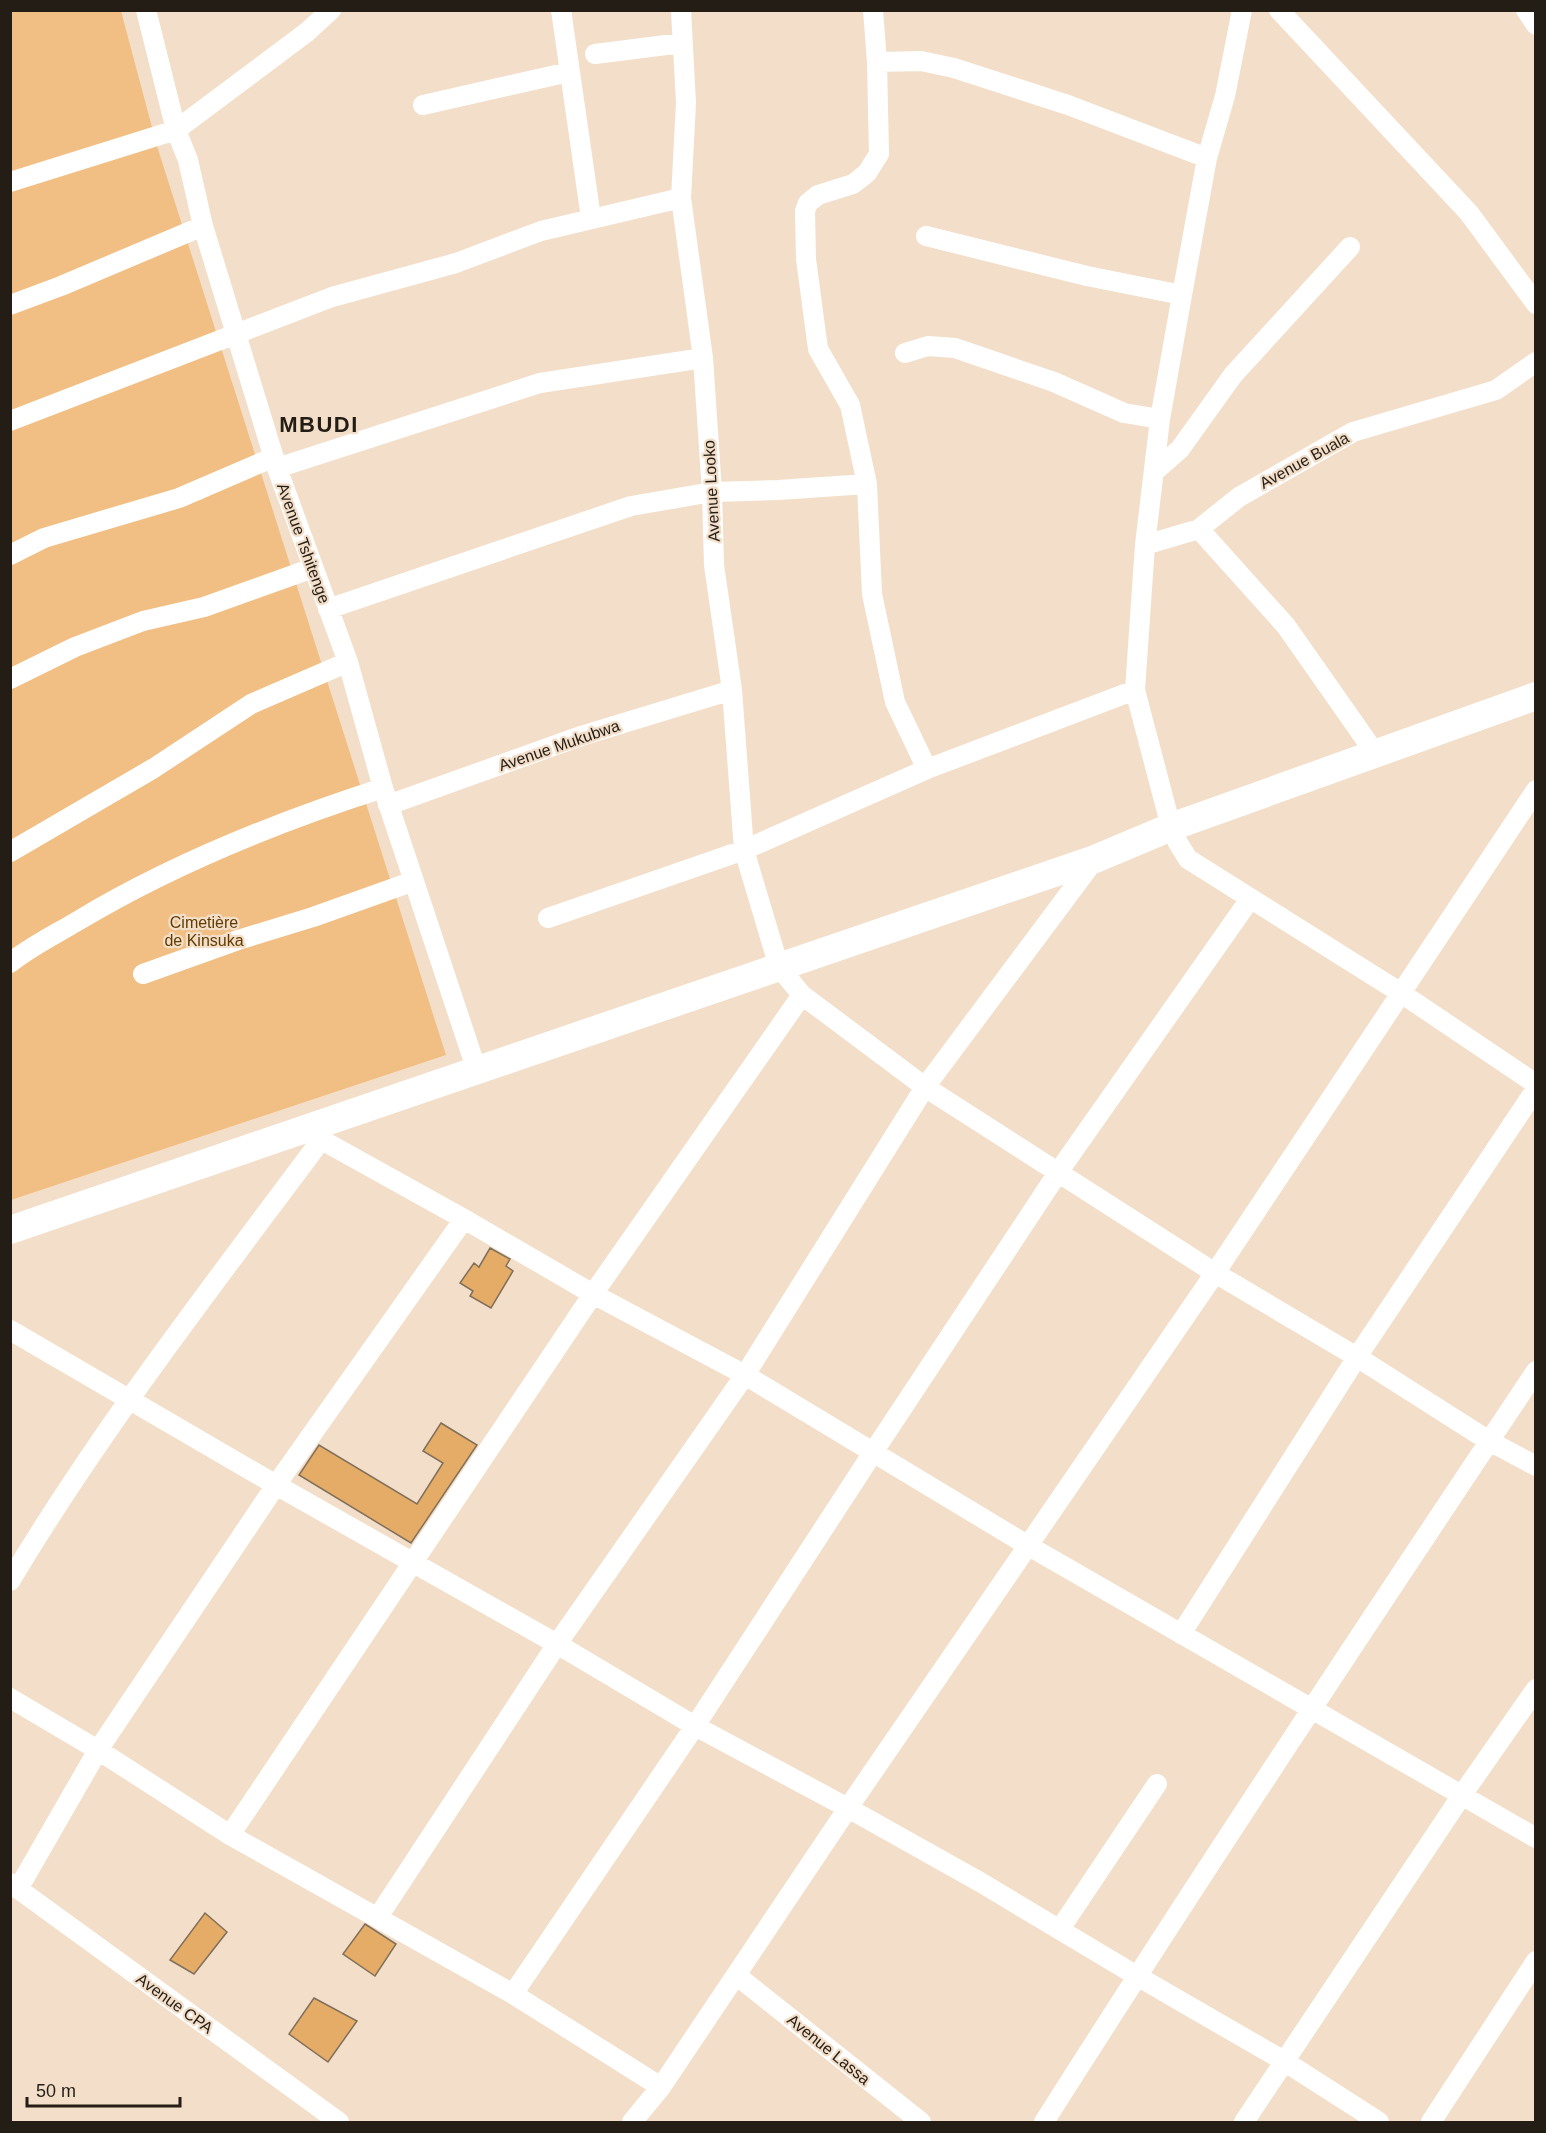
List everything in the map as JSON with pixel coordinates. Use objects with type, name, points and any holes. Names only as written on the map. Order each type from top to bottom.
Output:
[{"type":"street","name":"Avenue Tshitenge","points":[[146,10],[176,130],[188,160],[203,226],[275,463],[348,662],[386,796],[477,1071]]},
{"type":"street","points":[[10,182],[176,130],[306,32],[331,10]]},
{"type":"street","points":[[561,10],[568,72],[591,218]]},
{"type":"street","name":"Avenue Looko","points":[[681,10],[686,103],[681,198],[703,358],[712,492],[714,565],[732,690],[744,850],[778,967]]},
{"type":"street","points":[[873,10],[877,62],[879,154],[867,173],[853,184],[818,195],[808,203],[805,211],[806,259],[818,349],[850,405],[867,484],[872,594],[895,702],[927,769]]},
{"type":"street","points":[[1181,1634],[1357,1358],[1536,1086],[1401,993],[1188,859],[1171,827],[1135,690],[1146,545],[1160,419],[1182,295],[1207,158],[1225,96],[1242,10]]},
{"type":"street","points":[[1278,10],[1469,213],[1536,304]]},
{"type":"street","points":[[1526,10],[1536,25]]},
{"type":"street","points":[[595,54],[682,43]]},
{"type":"street","points":[[877,62],[921,61],[954,68],[1068,105],[1207,158]]},
{"type":"street","points":[[423,105],[568,72]]},
{"type":"street","points":[[10,421],[332,297],[456,263],[541,231],[681,198]]},
{"type":"street","points":[[10,305],[203,226]]},
{"type":"street","points":[[926,236],[1088,276],[1182,295]]},
{"type":"street","points":[[1154,472],[1180,449],[1233,375],[1350,247]]},
{"type":"street","points":[[905,353],[928,346],[955,348],[1054,382],[1124,413],[1160,419]]},
{"type":"street","points":[[10,555],[44,538],[179,498],[275,463],[540,383],[703,358]]},
{"type":"street","name":"Avenue Buala","points":[[1146,545],[1199,529],[1239,496],[1353,432],[1496,390],[1536,362]]},
{"type":"street","points":[[327,609],[631,506],[712,492],[867,484]]},
{"type":"street","points":[[1199,529],[1286,626],[1376,753]]},
{"type":"street","points":[[10,679],[75,647],[143,621],[204,607],[313,568]]},
{"type":"street","points":[[10,852],[154,768],[251,704],[348,662]]},
{"type":"street","name":"Avenue Mukubwa","points":[[10,963],[99,908],[184,865],[320,808],[386,796],[732,690]]},
{"type":"street","points":[[548,918],[744,850],[927,769],[1135,690]]},
{"type":"street","points":[[10,1230],[311,1135],[477,1071],[1095,859],[1171,827],[1536,696]]},
{"type":"street","points":[[632,2122],[661,2087],[848,1808],[1215,1272],[1536,790]]},
{"type":"street","points":[[378,1917],[557,1644],[745,1375],[926,1087],[1095,859]]},
{"type":"street","points":[[143,974],[414,881]]},
{"type":"street","points":[[513,1994],[695,1726],[1059,1171],[1250,899]]},
{"type":"street","points":[[778,967],[802,995],[926,1087],[1215,1272],[1489,1441],[1536,1467]]},
{"type":"street","points":[[230,1835],[593,1294],[802,995]]},
{"type":"street","points":[[311,1135],[464,1219],[593,1294],[745,1375],[1027,1545],[1536,1838]]},
{"type":"street","points":[[10,1581],[40,1531],[311,1135]]},
{"type":"street","points":[[14,1886],[98,1750],[276,1485],[464,1219]]},
{"type":"street","points":[[10,1330],[276,1485],[557,1644],[695,1726],[848,1808],[1060,1929],[1284,2061],[1379,2122]]},
{"type":"street","points":[[1044,2122],[1311,1709],[1536,1371]]},
{"type":"street","points":[[1244,2122],[1462,1795],[1536,1689]]},
{"type":"street","points":[[10,1698],[98,1750],[230,1835],[513,1994],[661,2087]]},
{"type":"street","points":[[1060,1929],[1157,1784]]},
{"type":"street","name":"Avenue CPA","points":[[14,1886],[339,2122]]},
{"type":"street","points":[[1431,2122],[1536,1961]]},
{"type":"street","name":"Avenue Lassa","points":[[736,1975],[921,2122]]},
{"type":"green space","name":"Cimetière de Kinsuka","points":[[10,11],[121,11],[157,146],[446,1055],[11,1200]]},
{"type":"building","points":[[490,1248],[510,1259],[506,1266],[513,1271],[491,1308],[470,1296],[473,1291],[460,1283],[474,1263],[479,1267]]},
{"type":"building","points":[[441,1423],[477,1445],[411,1543],[299,1475],[319,1445],[417,1504],[443,1463],[423,1451]]},
{"type":"building","points":[[205,1913],[227,1932],[194,1974],[170,1960]]},
{"type":"building","points":[[365,1924],[396,1944],[375,1976],[343,1954]]},
{"type":"building","points":[[314,1998],[357,2021],[328,2062],[289,2034]]},
{"type":"district","name":"MBUDI","points":[[319,424]]}]
